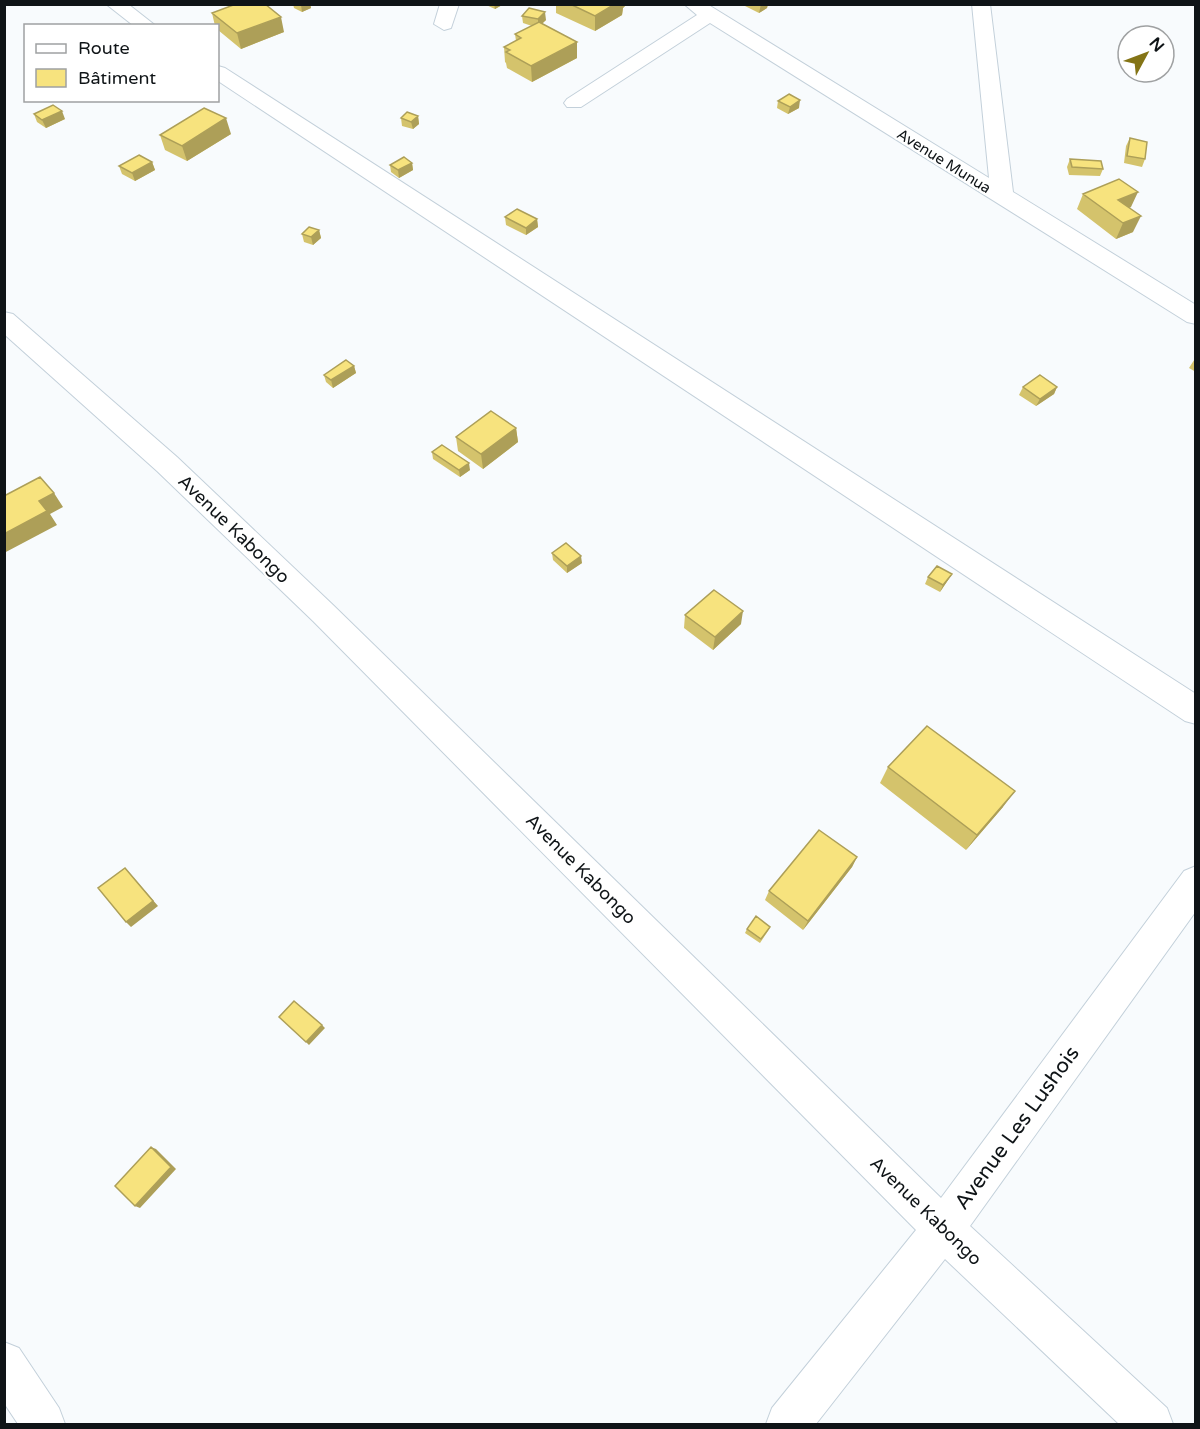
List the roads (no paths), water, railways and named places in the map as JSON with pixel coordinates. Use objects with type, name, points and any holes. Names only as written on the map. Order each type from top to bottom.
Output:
[{"type":"street","points":[[116,4],[144,24]]},
{"type":"street","points":[[444,24],[450,4]]},
{"type":"street","points":[[981,4],[1002,196]]},
{"type":"street","points":[[574,103],[701,10]]},
{"type":"street","name":"Avenue Munua","points":[[701,10],[1196,316]]},
{"type":"street","points":[[219,73],[1196,711]]},
{"type":"street","name":"Avenue Kabongo","points":[[4,320],[167,464],[323,613],[944,1229],[1151,1425]]},
{"type":"street","name":"Avenue Les Lushois","points":[[788,1425],[944,1229],[1196,882]]},
{"type":"street","points":[[4,1363],[43,1425]]}]
